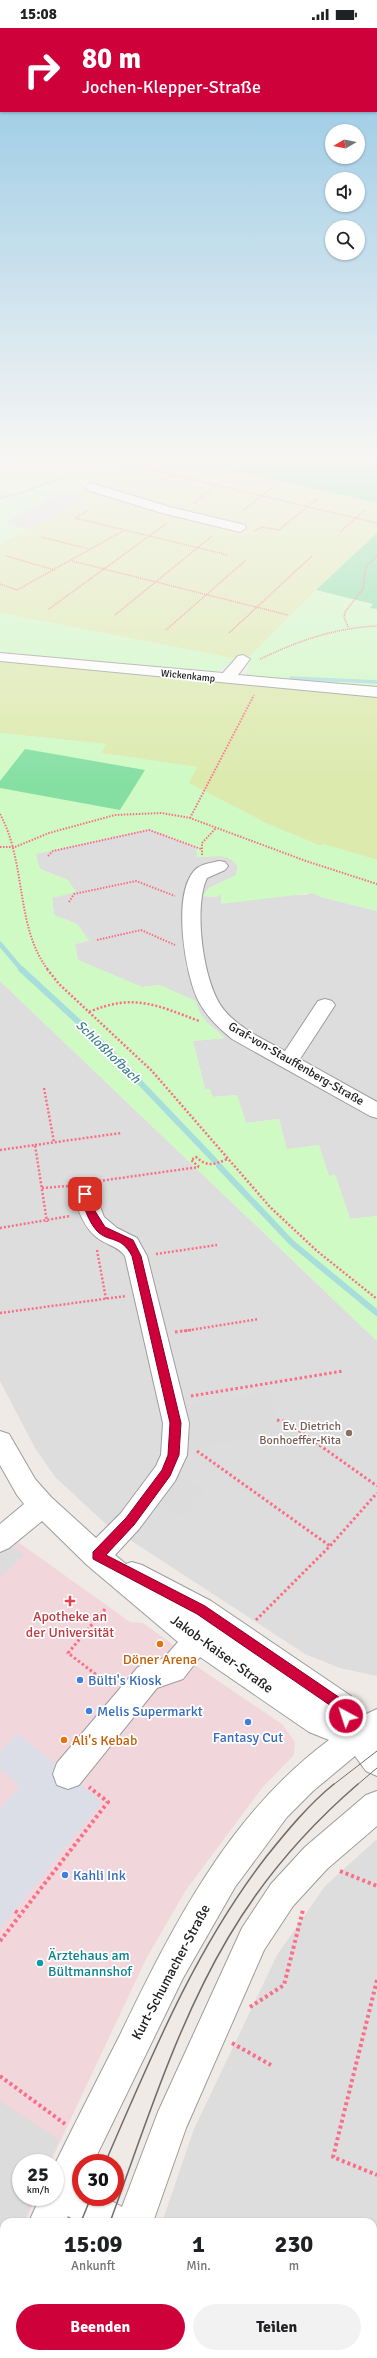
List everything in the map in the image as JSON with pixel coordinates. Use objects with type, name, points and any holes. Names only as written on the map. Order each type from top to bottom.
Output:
[{"type":"street","name":"Wickenkamp","points":[[0,657],[260,683],[377,692]]},
{"type":"street","points":[[226,679],[249,660]]},
{"type":"street","name":"Graf-von-Stauffenberg-Straße","points":[[219,866],[205,870],[197,880],[193,900],[193,948],[207,998],[220,1019],[239,1034],[377,1112]]},
{"type":"street","points":[[288,1061],[325,1005]]},
{"type":"street","points":[[87,1203],[101,1229],[130,1243],[136,1256],[176,1423],[174,1455],[166,1473],[130,1521],[97,1556]]},
{"type":"street","name":"Jakob-Kaiser-Straße","points":[[0,1442],[26,1487],[42,1504],[97,1556],[197,1639],[319,1722],[367,1729]]},
{"type":"street","points":[[0,1540],[42,1504]]},
{"type":"street","points":[[69,1772],[148,1677],[173,1669],[188,1651]]},
{"type":"street","points":[[367,1729],[377,1761]]},
{"type":"street","name":"Kurt-Schumacher-Straße","points":[[54,2207],[167,1973],[194,1924],[265,1820],[315,1770],[367,1729]]},
{"type":"street","points":[[136,2218],[170,2124],[253,1939],[282,1894],[316,1858],[377,1806]]},
{"type":"street","points":[[54,2207],[98,2218]]},
{"type":"path","points":[[40,566],[55,570]]},
{"type":"path","points":[[0,584],[17,590],[63,566]]},
{"type":"path","points":[[90,566],[288,615]]},
{"type":"path","points":[[49,609],[108,566]]},
{"type":"path","points":[[115,615],[176,566]]},
{"type":"path","points":[[166,630],[239,566]]},
{"type":"path","points":[[229,633],[302,566]]},
{"type":"path","points":[[348,627],[344,617],[344,612],[364,588],[363,572],[367,566]]},
{"type":"path","points":[[249,660],[311,636],[348,627],[377,626]]},
{"type":"path","points":[[190,818],[260,683]]},
{"type":"path","points":[[0,848],[15,847],[50,833],[115,815],[152,812],[190,818],[306,861],[377,884]]},
{"type":"path","points":[[0,814],[7,825],[15,847],[31,943],[40,961],[59,984],[152,1071],[270,1208],[317,1251],[377,1299]]},
{"type":"path","points":[[202,843],[216,828]]},
{"type":"path","points":[[48,856],[53,850],[149,830],[201,849]]},
{"type":"path","points":[[68,902],[74,894],[136,881],[182,898],[193,900]]},
{"type":"path","points":[[97,940],[141,930],[182,947],[193,948]]},
{"type":"path","points":[[89,1012],[102,1005],[121,1000],[140,1001],[199,1021],[220,1019]]},
{"type":"path","points":[[44,1088],[54,1142]]},
{"type":"path","points":[[0,1150],[121,1133]]},
{"type":"path","points":[[35,1145],[47,1222]]},
{"type":"path","points":[[0,1228],[47,1222],[87,1203],[98,1181],[194,1169],[199,1167],[191,1160],[196,1158],[204,1165],[210,1166],[227,1159]]},
{"type":"path","points":[[42,1188],[67,1185],[87,1203],[106,1298]]},
{"type":"path","points":[[136,1256],[217,1245]]},
{"type":"path","points":[[0,1313],[146,1293]]},
{"type":"path","points":[[191,1329],[259,1319]]},
{"type":"path","points":[[170,1399],[343,1371]]},
{"type":"path","points":[[277,1420],[287,1422],[377,1486]]},
{"type":"path","points":[[176,1437],[180,1437],[330,1546]]},
{"type":"path","points":[[252,1624],[330,1546],[377,1493]]},
{"type":"path","points":[[105,1609],[68,1653],[129,1700]]},
{"type":"path","points":[[0,1940],[108,1802],[69,1772]]},
{"type":"path","points":[[348,1874],[377,1886]]},
{"type":"path","points":[[247,2009],[284,1985],[303,1910]]},
{"type":"path","points":[[15,1911],[20,1914]]},
{"type":"path","points":[[377,1980],[333,2157],[377,2175]]},
{"type":"path","points":[[230,2042],[271,2065]]},
{"type":"path","points":[[0,2076],[70,2127]]},
{"type":"shaded area","points":[[149,829],[196,847],[202,857],[218,855],[228,857],[238,866],[236,875],[209,888],[203,896],[216,897],[221,894],[306,895],[312,893],[321,897],[377,911],[377,1216],[350,1219],[335,1175],[329,1176],[319,1145],[287,1150],[279,1119],[246,1123],[237,1095],[213,1097],[205,1089],[193,1041],[225,1038],[205,1021],[198,1010],[160,985],[142,987],[78,960],[75,944],[89,941],[77,924],[54,915],[52,897],[75,892],[68,880],[40,869],[35,854]]},
{"type":"shaded area","points":[[0,981],[377,1341],[377,1676],[340,1668],[305,1654],[107,1525],[55,1477],[35,1448],[0,1381]]},
{"type":"shaded area","points":[[270,1392],[280,1434],[189,1449],[181,1405]]},
{"type":"shaded area","points":[[176,1472],[205,1491],[182,1517],[157,1499]]},
{"type":"shaded area","points":[[14,1539],[130,1622],[143,1623],[168,1641],[199,1668],[282,1724],[295,1742],[294,1755],[262,1788],[186,1890],[146,1959],[54,2154],[12,2154],[12,2206],[32,2206],[27,2218],[0,2218],[0,1551]]},
{"type":"shaded area","points":[[11,1543],[24,1555],[0,1577],[0,1553]]},
{"type":"shaded area","points":[[17,1733],[102,1802],[0,1929],[0,1809],[20,1786],[0,1769],[0,1752]]},
{"type":"shaded area","points":[[377,1839],[377,2218],[163,2218],[194,2129],[277,1955],[325,1886]]},
{"type":"shaded area","points":[[0,2101],[59,2140],[53,2154],[12,2154],[12,2206],[30,2206],[25,2218],[0,2218]]},
{"type":"green space","points":[[0,566],[343,566],[248,658],[237,659],[0,613]]},
{"type":"green space","points":[[342,566],[377,566],[377,609],[370,608],[373,604],[316,590]]},
{"type":"green space","points":[[316,590],[373,604],[370,608],[377,609],[377,696],[241,684],[249,667],[248,658]]},
{"type":"green space","points":[[0,613],[237,659],[219,671],[203,673],[0,655]]},
{"type":"green space","points":[[0,659],[252,686],[377,696],[377,860],[323,844],[321,846],[268,824],[188,783],[196,767],[101,753],[105,744],[0,733]]},
{"type":"green space","points":[[0,733],[106,744],[101,753],[197,767],[189,783],[268,824],[321,846],[323,844],[377,860],[377,911],[321,897],[312,893],[221,904],[221,894],[216,897],[202,896],[209,888],[236,875],[238,866],[233,861],[224,857],[197,857],[196,847],[149,829],[36,854],[40,869],[68,880],[76,892],[52,898],[54,915],[77,924],[89,940],[75,944],[78,960],[142,987],[160,985],[196,1001],[203,1017],[225,1038],[193,1041],[205,1089],[210,1089],[213,1097],[237,1095],[246,1123],[279,1119],[287,1149],[319,1145],[329,1176],[335,1175],[350,1219],[377,1216],[377,1341],[0,981]]},
{"type":"green space","points":[[25,749],[145,770],[120,810],[0,788],[0,781]]},
{"type":"waterway","points":[[291,678],[377,682]]},
{"type":"waterway","name":"Schloßhofbach","points":[[0,944],[22,970]]},
{"type":"waterway","name":"Schloßhofbach","points":[[22,970],[109,1050],[215,1161]]},
{"type":"waterway","name":"Schloßhofbach","points":[[219,1166],[292,1243],[377,1313]]},
{"type":"tram line","points":[[333,1785],[377,1751]]},
{"type":"tram line","points":[[357,1785],[377,1768]]},
{"type":"tram line","points":[[109,2154],[157,2044],[196,1966],[217,1929],[266,1857],[307,1809],[334,1784]]},
{"type":"tram line","points":[[111,2218],[177,2041],[209,1972],[228,1938],[255,1896],[303,1837],[358,1784]]},
{"type":"tram line","points":[[83,2218],[87,2206]]},
{"type":"place","name":"Ev. Dietrich Bonhoeffer-Kita","points":[[349,1433]]},
{"type":"place","name":"Apotheke an der Universität","points":[[70,1601]]},
{"type":"place","name":"Döner Arena","points":[[160,1644]]},
{"type":"place","name":"Bülti's Kiosk","points":[[80,1680]]},
{"type":"place","name":"Melis Supermarkt","points":[[89,1711]]},
{"type":"place","name":"Fantasy Cut","points":[[248,1722]]},
{"type":"place","name":"Ali's Kebab","points":[[64,1740]]},
{"type":"place","name":"Kahli Ink","points":[[65,1875]]},
{"type":"place","name":"Ärztehaus am Bültmannshof","points":[[40,1963]]},
{"type":"route","points":[[85,1194],[90,1212],[101,1229],[113,1237],[130,1243],[136,1256],[176,1423],[174,1455],[166,1473],[130,1521],[97,1556],[201,1610],[341,1706],[346,1716]]}]
